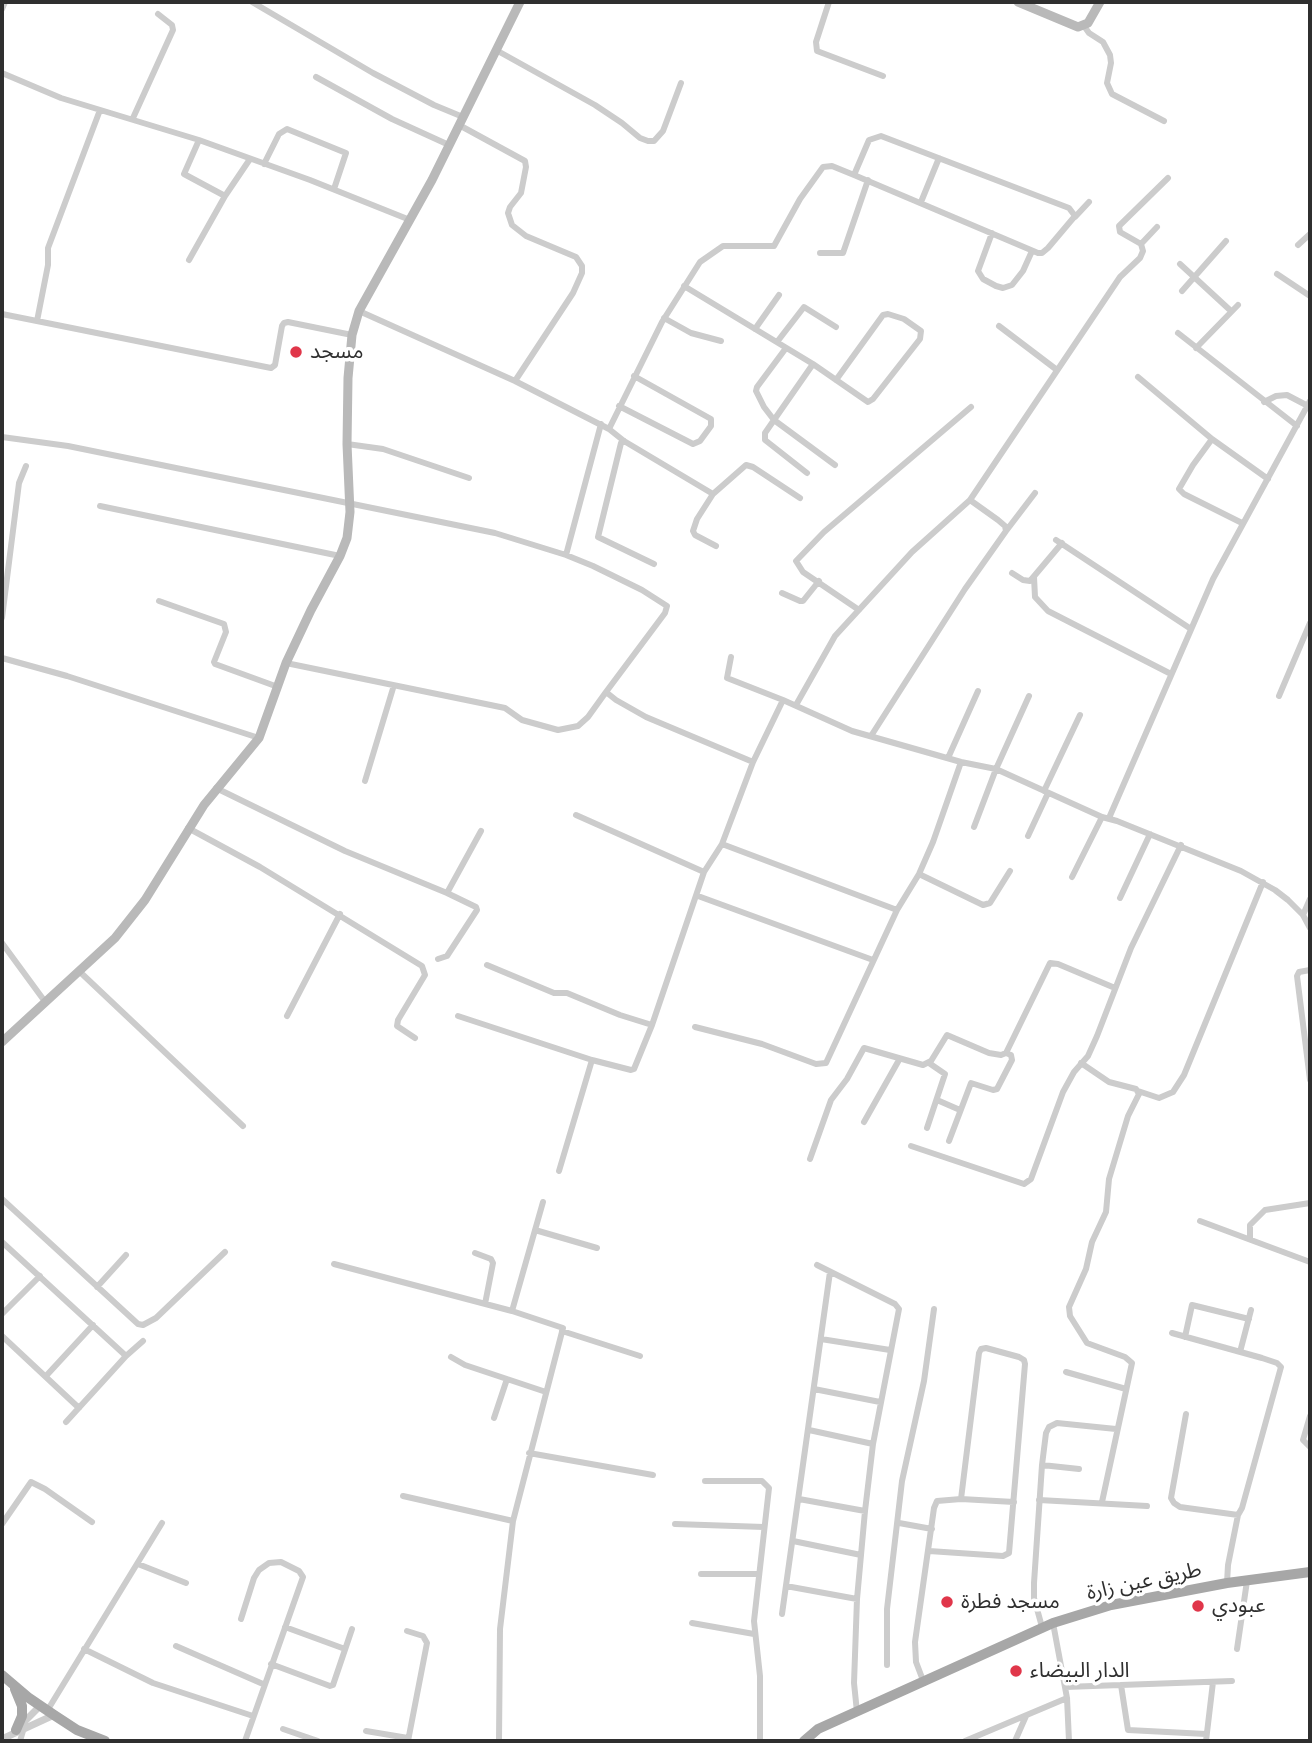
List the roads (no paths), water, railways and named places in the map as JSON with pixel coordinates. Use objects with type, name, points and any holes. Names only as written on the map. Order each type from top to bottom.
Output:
[{"type":"main road","points":[[2,1042],[80,972],[132,918],[216,788],[259,737],[286,663],[341,556],[347,538],[350,503],[348,378],[352,335],[359,311],[410,220],[520,2]]},
{"type":"main road","points":[[1018,2],[1074,26],[1084,26],[1093,18],[1100,2]]},
{"type":"main road","name":"طريق عين زارة","points":[[804,1741],[818,1729],[1052,1623],[1111,1605],[1227,1583],[1310,1572]]},
{"type":"main road","points":[[2,1675],[47,1711],[77,1730],[106,1741]]},
{"type":"main road","points":[[10,1683],[22,1706],[17,1732]]},
{"type":"street","points":[[2,9],[5,2]]},
{"type":"street","points":[[251,2],[434,105],[527,164],[521,192],[508,213],[512,225],[526,236],[576,257],[582,266],[582,273],[573,293],[515,381]]},
{"type":"street","points":[[829,2],[816,42],[817,51],[883,76]]},
{"type":"street","points":[[133,118],[173,30],[172,25],[158,14]]},
{"type":"street","points":[[1084,26],[1102,42],[1110,55],[1107,83],[1112,94],[1164,121]]},
{"type":"street","points":[[496,50],[596,105],[648,141],[654,141],[663,131],[681,83]]},
{"type":"street","points":[[2,73],[61,98],[199,140],[410,220]]},
{"type":"street","points":[[316,77],[392,119],[449,145]]},
{"type":"street","points":[[37,321],[48,265],[48,248],[100,110]]},
{"type":"street","points":[[264,164],[279,134],[287,129],[346,153],[334,189]]},
{"type":"street","points":[[854,175],[869,140],[881,136],[1069,208],[1074,213],[1074,219]]},
{"type":"street","points":[[199,140],[184,174],[225,196]]},
{"type":"street","points":[[921,202],[939,158]]},
{"type":"street","points":[[189,260],[225,196],[250,159]]},
{"type":"street","points":[[609,429],[664,318],[700,262],[723,246],[774,246],[800,199],[823,167],[832,166],[1042,253],[1089,202]]},
{"type":"street","points":[[1142,244],[1120,232],[1119,226],[1168,178]]},
{"type":"street","points":[[820,254],[844,253],[867,180]]},
{"type":"street","points":[[796,705],[835,636],[912,552],[971,500],[1120,276],[1136,264],[1143,251],[1142,244],[1157,227]]},
{"type":"street","points":[[992,233],[978,271],[983,279],[996,286],[1003,288],[1012,285],[1023,271],[1032,251]]},
{"type":"street","points":[[1298,245],[1310,234]]},
{"type":"street","points":[[1182,291],[1226,241]]},
{"type":"street","points":[[1180,264],[1231,312]]},
{"type":"street","points":[[1277,274],[1310,296]]},
{"type":"street","points":[[684,286],[813,364],[866,401],[871,401],[920,339],[921,331],[904,319],[883,315],[836,380]]},
{"type":"street","points":[[755,329],[779,295]]},
{"type":"street","points":[[1196,348],[1238,305]]},
{"type":"street","points":[[777,342],[804,307],[835,327]]},
{"type":"street","points":[[359,311],[515,381],[601,424],[624,441],[713,494]]},
{"type":"street","points":[[2,314],[271,368],[275,365],[284,323],[302,324],[352,335]]},
{"type":"street","points":[[664,318],[691,333],[721,341]]},
{"type":"street","points":[[999,326],[1058,370]]},
{"type":"street","points":[[1178,333],[1297,426]]},
{"type":"street","points":[[786,348],[756,391],[774,420],[835,465]]},
{"type":"street","points":[[807,473],[765,440],[764,435],[813,364]]},
{"type":"street","points":[[619,406],[693,444],[700,441],[711,426],[710,419],[634,376]]},
{"type":"street","points":[[1138,377],[1212,439],[1268,479]]},
{"type":"street","points":[[1072,877],[1105,818],[1242,523],[1309,404],[1287,395],[1276,396],[1265,402]]},
{"type":"street","points":[[859,610],[803,572],[796,561],[824,532],[971,407]]},
{"type":"street","points":[[566,555],[601,424]]},
{"type":"street","points":[[2,437],[68,446],[495,533],[566,555],[642,590],[667,606],[665,613],[588,717],[578,726],[567,730],[522,720],[505,708],[286,663]]},
{"type":"street","points":[[1212,439],[1179,489],[1242,523]]},
{"type":"street","points":[[624,441],[621,443],[598,537],[654,564]]},
{"type":"street","points":[[347,444],[383,449],[469,478]]},
{"type":"street","points":[[716,546],[695,535],[693,531],[697,519],[713,494],[733,479],[743,467],[751,466],[800,498]]},
{"type":"street","points":[[2,618],[19,483],[26,467]]},
{"type":"street","points":[[871,736],[965,589],[1035,494]]},
{"type":"street","points":[[971,500],[1005,526],[1006,531]]},
{"type":"street","points":[[100,506],[341,556]]},
{"type":"street","points":[[1012,573],[1027,581],[1034,577],[1059,541],[1191,629]]},
{"type":"street","points":[[1034,577],[1035,597],[1048,611],[1171,674]]},
{"type":"street","points":[[782,593],[803,601],[820,582]]},
{"type":"street","points":[[159,601],[219,621],[226,627],[226,632],[215,664],[278,687]]},
{"type":"street","points":[[1279,696],[1310,623]]},
{"type":"street","points":[[731,657],[727,678],[796,705],[835,725],[961,762],[996,769],[1105,818],[1181,845],[1263,882],[1288,900],[1303,915],[1310,928]]},
{"type":"street","points":[[2,658],[259,737]]},
{"type":"street","points":[[365,780],[394,685]]},
{"type":"street","points":[[948,758],[978,691]]},
{"type":"street","points":[[606,692],[646,717],[753,762]]},
{"type":"street","points":[[974,827],[996,769],[1029,696]]},
{"type":"street","points":[[458,1016],[592,1059],[634,1069],[652,1025],[704,872],[722,844],[753,762],[783,700]]},
{"type":"street","points":[[1028,836],[1080,715]]},
{"type":"street","points":[[695,1027],[762,1044],[816,1064],[826,1063],[897,910],[919,874],[961,762]]},
{"type":"street","points":[[216,788],[345,851],[476,907],[477,910],[447,956],[438,959]]},
{"type":"street","points":[[576,815],[704,872]]},
{"type":"street","points":[[188,828],[260,867],[418,962],[425,970],[425,975],[397,1026],[415,1038]]},
{"type":"street","points":[[447,893],[481,831]]},
{"type":"street","points":[[1120,898],[1150,834]]},
{"type":"street","points":[[722,844],[897,910]]},
{"type":"street","points":[[911,1146],[1024,1184],[1028,1182],[1035,1174],[1063,1092],[1088,1056],[1132,948],[1181,845]]},
{"type":"street","points":[[919,874],[983,905],[989,903],[1010,871]]},
{"type":"street","points":[[1081,1063],[1109,1082],[1159,1098],[1172,1092],[1184,1075],[1263,882]]},
{"type":"street","points":[[698,895],[873,960]]},
{"type":"street","points":[[1303,915],[1310,899]]},
{"type":"street","points":[[287,1016],[340,914]]},
{"type":"street","points":[[2,943],[46,1003]]},
{"type":"street","points":[[810,1159],[831,1100],[847,1079],[864,1048],[923,1065],[929,1063],[947,1035],[989,1054],[1006,1053],[1050,963],[1115,988]]},
{"type":"street","points":[[487,965],[554,993],[566,993],[652,1025]]},
{"type":"street","points":[[1310,970],[1299,972],[1297,976],[1310,1080]]},
{"type":"street","points":[[80,972],[243,1126]]},
{"type":"street","points":[[948,1141],[971,1083],[997,1089],[1012,1060],[1011,1055],[1006,1053]]},
{"type":"street","points":[[559,1171],[592,1059]]},
{"type":"street","points":[[864,1122],[899,1060]]},
{"type":"street","points":[[927,1128],[946,1074],[929,1063]]},
{"type":"street","points":[[1102,1503],[1131,1361],[1087,1343],[1070,1316],[1069,1307],[1086,1269],[1092,1242],[1106,1212],[1109,1179],[1138,1091]]},
{"type":"street","points":[[937,1100],[960,1110]]},
{"type":"street","points":[[2,1199],[134,1322],[143,1325],[156,1318],[225,1252]]},
{"type":"street","points":[[512,1311],[543,1202]]},
{"type":"street","points":[[1250,1239],[1250,1226],[1265,1210],[1310,1203]]},
{"type":"street","points":[[1200,1221],[1310,1262]]},
{"type":"street","points":[[535,1230],[597,1248]]},
{"type":"street","points":[[2,1242],[126,1356]]},
{"type":"street","points":[[475,1253],[491,1259],[494,1264],[485,1304]]},
{"type":"street","points":[[97,1287],[126,1255]]},
{"type":"street","points":[[334,1264],[512,1311],[562,1328],[513,1521],[500,1629],[499,1741]]},
{"type":"street","points":[[817,1265],[897,1306],[899,1311],[880,1402],[865,1511],[857,1600],[857,1712]]},
{"type":"street","points":[[782,1615],[830,1272]]},
{"type":"street","points":[[2,1314],[40,1276]]},
{"type":"street","points":[[1185,1337],[1192,1305],[1249,1319]]},
{"type":"street","points":[[887,1665],[887,1609],[902,1481],[924,1381],[934,1309]]},
{"type":"street","points":[[1240,1352],[1251,1310]]},
{"type":"street","points":[[46,1376],[93,1325]]},
{"type":"street","points":[[562,1331],[640,1356]]},
{"type":"street","points":[[1172,1333],[1277,1363],[1281,1367],[1238,1515],[1227,1583]]},
{"type":"street","points":[[2,1336],[79,1408]]},
{"type":"street","points":[[821,1339],[890,1350]]},
{"type":"street","points":[[66,1422],[143,1341]]},
{"type":"street","points":[[929,1551],[1009,1553],[1025,1364],[1019,1357],[986,1348],[979,1353],[961,1499]]},
{"type":"street","points":[[451,1357],[460,1363],[546,1392]]},
{"type":"street","points":[[1066,1372],[1126,1389]]},
{"type":"street","points":[[494,1418],[507,1379]]},
{"type":"street","points":[[814,1389],[880,1402]]},
{"type":"street","points":[[1185,1414],[1171,1498],[1180,1507],[1238,1515]]},
{"type":"street","points":[[1310,1416],[1303,1440],[1310,1447]]},
{"type":"street","points":[[1042,1627],[1034,1598],[1034,1583],[1046,1433],[1052,1424],[1116,1429]]},
{"type":"street","points":[[809,1430],[873,1444]]},
{"type":"street","points":[[529,1454],[653,1475]]},
{"type":"street","points":[[1042,1465],[1079,1469]]},
{"type":"street","points":[[705,1481],[766,1482],[769,1488],[754,1634],[760,1676],[760,1741]]},
{"type":"street","points":[[2,1524],[31,1482],[92,1522]]},
{"type":"street","points":[[403,1496],[513,1521]]},
{"type":"street","points":[[799,1499],[865,1511]]},
{"type":"street","points":[[924,1683],[915,1653],[937,1501],[961,1499],[1014,1502]]},
{"type":"street","points":[[1039,1500],[1147,1506]]},
{"type":"street","points":[[2,1739],[47,1711],[162,1523]]},
{"type":"street","points":[[899,1523],[932,1529]]},
{"type":"street","points":[[675,1524],[764,1527]]},
{"type":"street","points":[[793,1541],[861,1555]]},
{"type":"street","points":[[240,1619],[259,1570],[269,1563],[281,1562],[299,1571],[303,1577],[245,1741]]},
{"type":"street","points":[[138,1564],[186,1583]]},
{"type":"street","points":[[701,1574],[759,1574]]},
{"type":"street","points":[[1237,1649],[1247,1581]]},
{"type":"street","points":[[786,1586],[857,1600]]},
{"type":"street","points":[[692,1623],[754,1634]]},
{"type":"street","points":[[1052,1623],[1067,1698],[1069,1741]]},
{"type":"street","points":[[285,1627],[345,1649]]},
{"type":"street","points":[[271,1664],[333,1685],[352,1629]]},
{"type":"street","points":[[366,1731],[408,1740],[427,1643],[423,1636],[407,1631]]},
{"type":"street","points":[[176,1646],[263,1684]]},
{"type":"street","points":[[84,1649],[153,1683],[253,1716]]},
{"type":"street","points":[[1065,1687],[1232,1681]]},
{"type":"street","points":[[1121,1685],[1128,1730],[1206,1738],[1213,1682]]},
{"type":"street","points":[[965,1741],[1067,1698]]},
{"type":"street","points":[[17,1732],[47,1711]]},
{"type":"street","points":[[1015,1741],[1026,1716]]},
{"type":"street","points":[[283,1728],[318,1741]]},
{"type":"street","points":[[17,1732],[20,1741]]},
{"type":"place","name":"مسجد","points":[[296,352]]},
{"type":"place","name":"مسجد فطرة","points":[[947,1602]]},
{"type":"place","name":"عبودي","points":[[1198,1606]]},
{"type":"place","name":"الدار البيضاء","points":[[1016,1671]]}]
